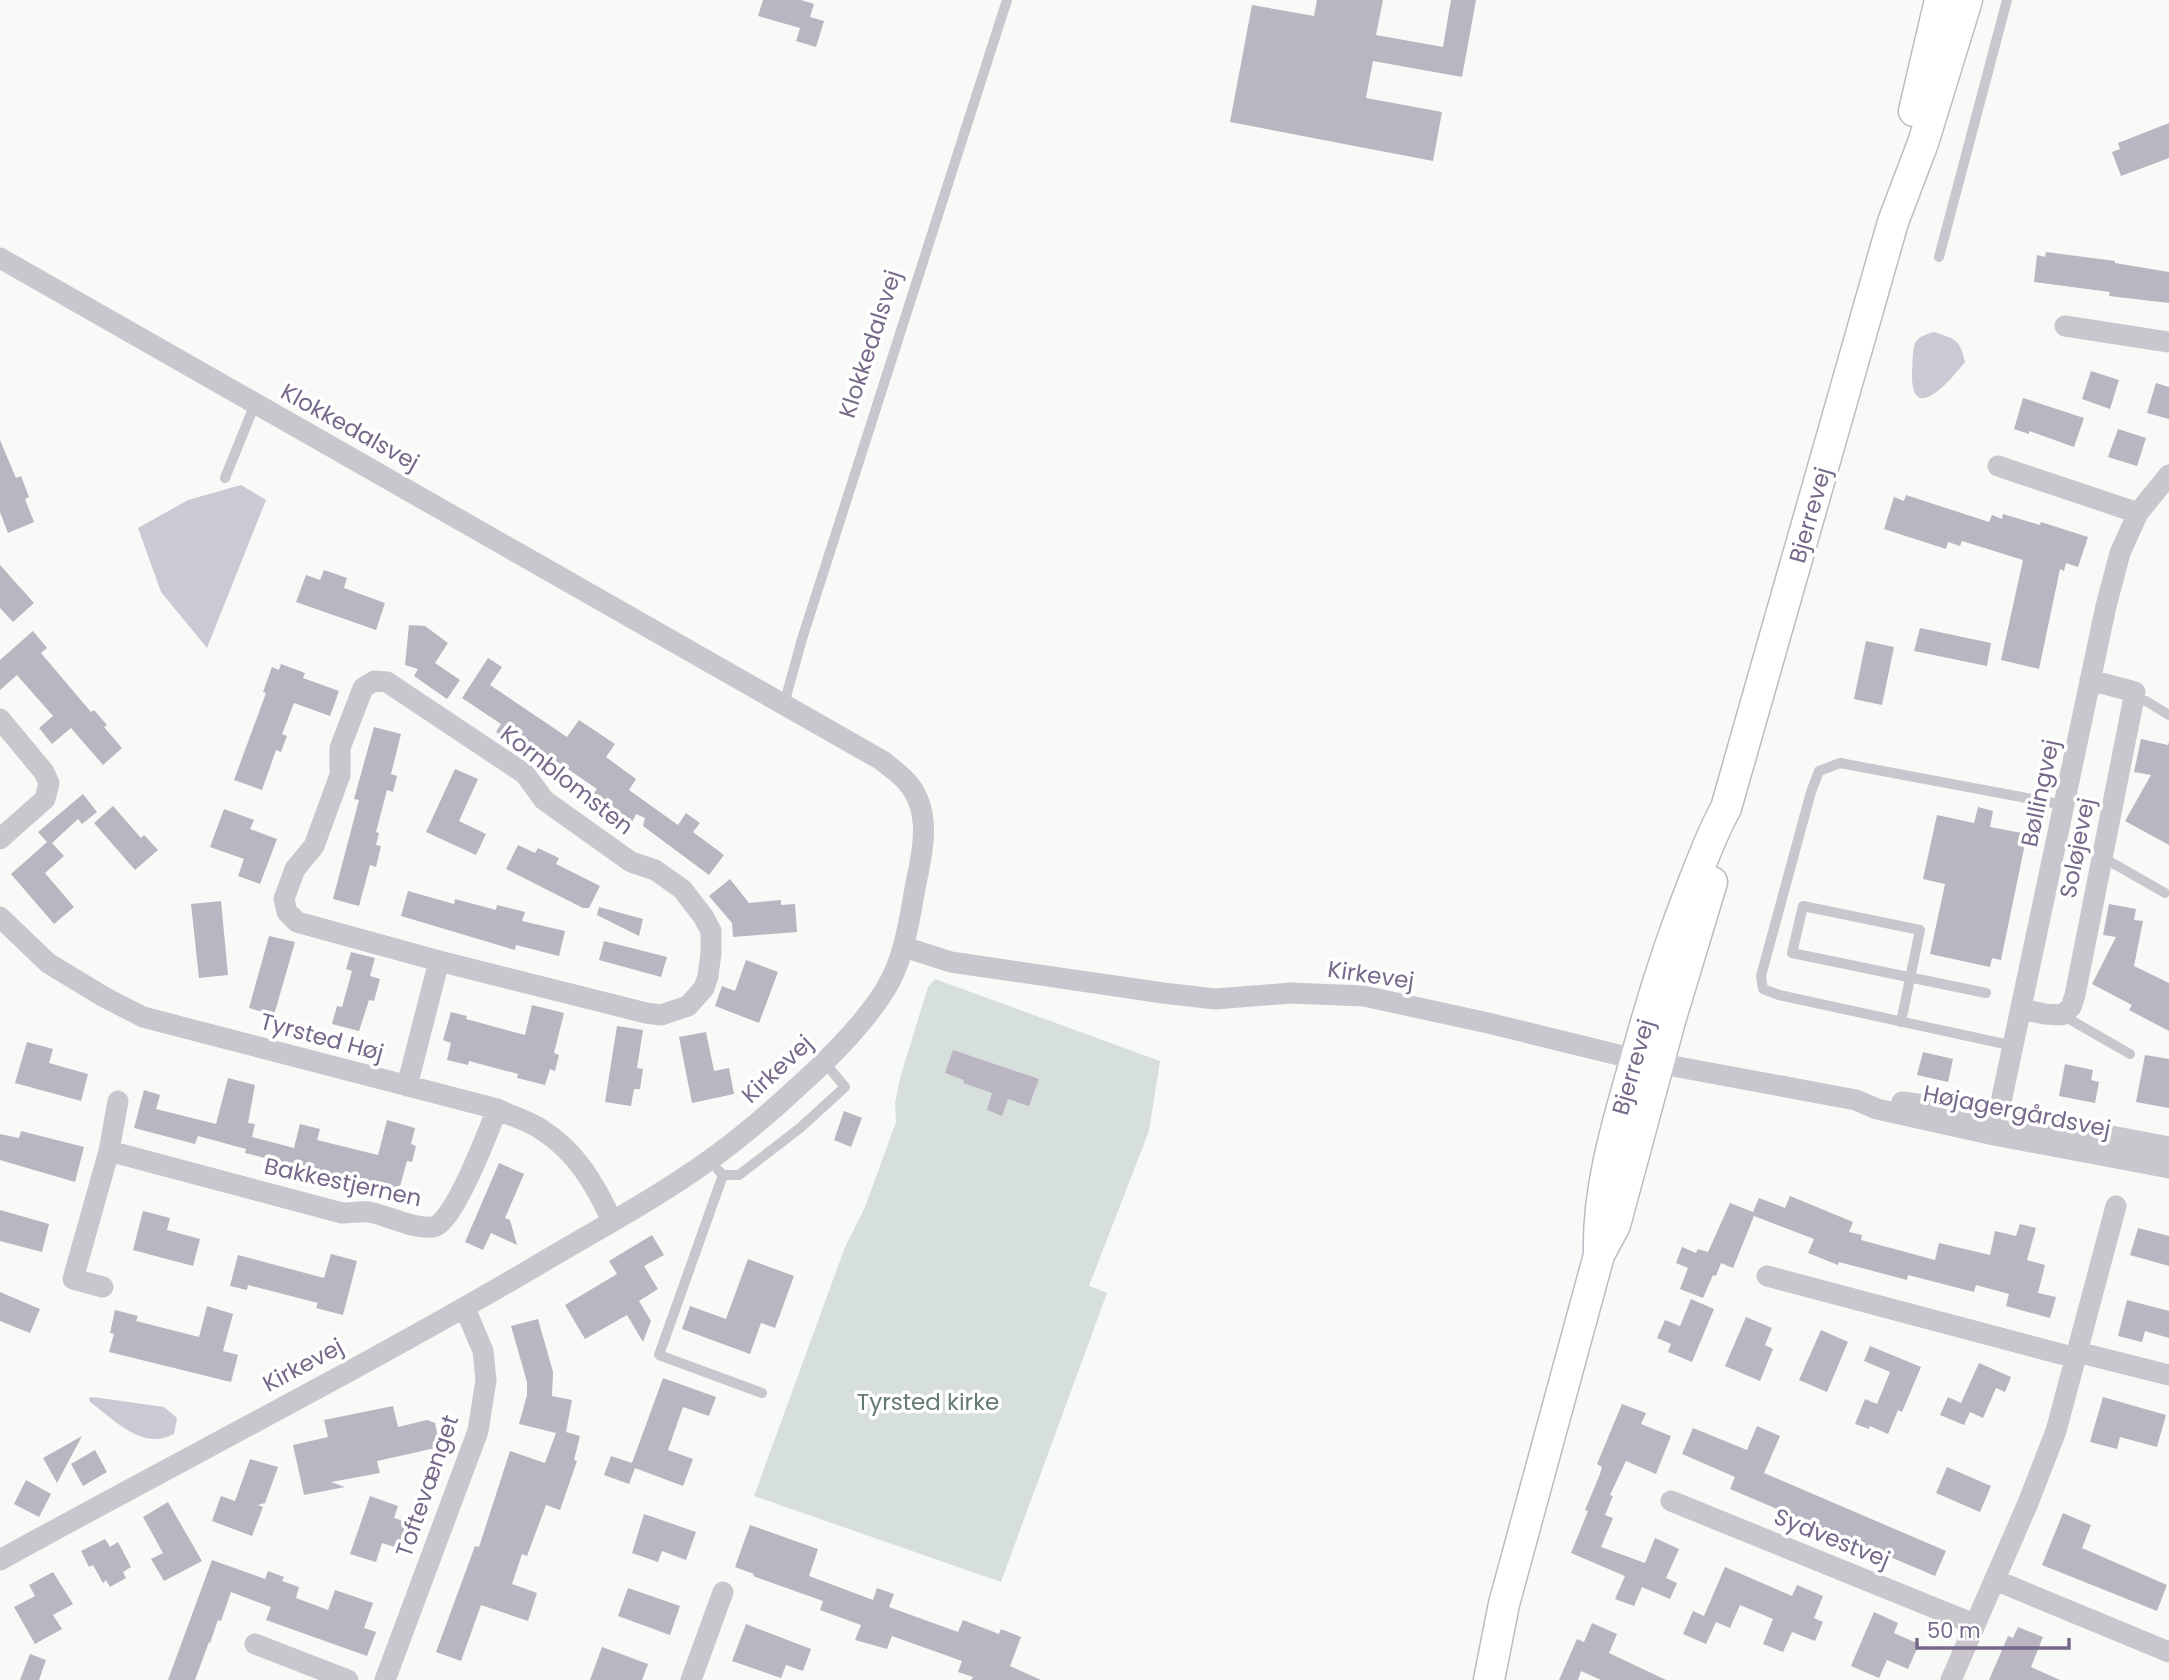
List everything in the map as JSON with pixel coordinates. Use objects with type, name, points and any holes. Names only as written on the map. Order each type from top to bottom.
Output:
[{"type":"street","name":"Bjerrevej","points":[[1893,222],[1906,142],[1940,0]]},
{"type":"street","name":"Bjerrevej","points":[[1489,1680],[1504,1604],[1600,1255],[1615,1225],[1675,928],[1714,828],[1726,808],[1893,222],[1923,143],[1967,0]]},
{"type":"street","name":"Klokkedalsvej","points":[[0,258],[883,761],[909,784],[920,805],[924,826],[922,856],[904,947]]},
{"type":"street","points":[[2065,326],[2169,342]]},
{"type":"street","points":[[1998,466],[2138,513]]},
{"type":"street","name":"Bøllingvej","points":[[1996,1125],[2090,680],[2120,553],[2138,513],[2167,482]]},
{"type":"street","points":[[2090,680],[2135,692],[2133,698]]},
{"type":"street","name":"Kornblomsten","points":[[374,681],[387,682],[525,774],[544,800],[631,862],[664,875],[682,889],[703,916],[712,941],[704,989],[688,1006],[661,1015],[439,961],[297,922],[285,907],[284,899],[295,869],[314,846],[340,775],[340,748],[360,693],[367,683],[374,681]]},
{"type":"street","name":"Soløjevej","points":[[2062,1015],[2071,1007],[2075,995],[2133,698]]},
{"type":"street","points":[[0,719],[44,772],[49,783],[45,799],[0,839]]},
{"type":"street","name":"Tyrsted Høj","points":[[0,917],[48,963],[143,1017],[497,1110],[543,1130],[572,1155],[596,1186],[612,1221]]},
{"type":"street","name":"Kirkevej","points":[[0,1560],[465,1308],[612,1221],[716,1168],[766,1116],[825,1063],[857,1028],[894,974],[904,947],[951,962],[1214,999],[1291,993],[1364,996],[1647,1061]]},
{"type":"street","points":[[407,1086],[439,961]]},
{"type":"street","points":[[2021,1009],[2062,1015]]},
{"type":"street","name":"Højagergårdsvej","points":[[1647,1061],[1856,1100],[1880,1099],[2169,1168]]},
{"type":"street","points":[[103,1287],[73,1279],[109,1151],[118,1101]]},
{"type":"street","name":"Bakkestjernen","points":[[109,1151],[342,1213],[368,1212],[424,1227],[434,1227],[440,1225],[452,1211],[497,1110]]},
{"type":"street","name":"Højagergårdsvej","points":[[1996,1125],[2169,1147]]},
{"type":"street","points":[[1951,1680],[2056,1432],[2116,1206]]},
{"type":"street","points":[[1767,1276],[2076,1355],[2169,1375]]},
{"type":"street","name":"Toftevænget","points":[[385,1680],[478,1431],[486,1380],[483,1352],[465,1308]]},
{"type":"street","name":"Sydvestvej","points":[[1671,1501],[1974,1624]]},
{"type":"street","points":[[1995,1580],[2169,1652]]},
{"type":"street","points":[[695,1679],[723,1592]]},
{"type":"street","points":[[255,1644],[348,1680]]},
{"type":"lane","name":"Klokkedalsvej","points":[[784,704],[802,639],[1007,0]]},
{"type":"lane","points":[[1939,257],[2007,0]]},
{"type":"lane","name":"Klokkedalsvej","points":[[225,478],[255,404]]},
{"type":"lane","points":[[2133,698],[2146,701],[2169,715]]},
{"type":"lane","points":[[2014,1046],[1779,995],[1763,989],[1761,976],[1819,771],[1840,763],[2064,805]]},
{"type":"lane","points":[[2102,857],[2165,893]]},
{"type":"lane","points":[[1901,1021],[1910,977],[1920,930],[1803,906],[1792,953],[1910,977],[1986,993]]},
{"type":"lane","points":[[2062,1015],[2130,1054]]},
{"type":"lane","points":[[762,1393],[659,1355],[716,1168],[739,1175],[800,1128],[845,1087],[825,1063]]},
{"type":"green space","name":"Tyrsted kirke","points":[[935,979],[1160,1061],[1149,1131],[1089,1286],[1107,1293],[1001,1582],[754,1496],[845,1247],[865,1207],[896,1122],[895,1103],[900,1078],[928,987]]},
{"type":"shaded area","points":[[1934,332],[1959,344],[1965,362],[1941,388],[1924,398],[1917,396],[1913,388],[1913,349],[1919,339]]},
{"type":"shaded area","points":[[241,485],[266,500],[207,648],[161,592],[138,528],[188,500]]},
{"type":"shaded area","points":[[89,1398],[164,1407],[177,1418],[174,1434],[151,1439],[129,1431],[90,1402]]},
{"type":"building","points":[[763,0],[801,0],[814,4],[810,17],[824,21],[816,47],[796,41],[800,28],[758,16]]},
{"type":"building","points":[[1317,0],[1383,0],[1376,35],[1443,47],[1451,0],[1476,0],[1462,77],[1373,61],[1366,98],[1442,112],[1433,161],[1230,122],[1252,5],[1314,16]]},
{"type":"building","points":[[2169,123],[2169,158],[2121,176],[2112,152],[2120,149],[2118,143]]},
{"type":"building","points":[[2046,252],[2115,261],[2169,272],[2169,303],[2109,296],[2110,292],[2034,282],[2037,255],[2045,257]]},
{"type":"building","points":[[2091,371],[2119,380],[2110,409],[2082,399]]},
{"type":"building","points":[[2156,383],[2169,387],[2169,419],[2147,413]]},
{"type":"building","points":[[2023,398],[2084,418],[2074,447],[2029,431],[2029,434],[2014,429]]},
{"type":"building","points":[[2118,429],[2146,438],[2137,466],[2108,457]]},
{"type":"building","points":[[0,440],[16,478],[21,476],[29,497],[25,499],[34,522],[8,533],[0,512]]},
{"type":"building","points":[[1906,495],[1989,522],[1992,515],[2002,519],[2003,514],[2040,525],[2041,522],[2088,537],[2078,567],[2066,563],[2064,571],[2060,569],[2039,669],[2001,660],[2023,560],[1962,541],[1960,546],[1948,542],[1946,549],[1884,529],[1894,497],[1904,501]]},
{"type":"building","points":[[0,565],[34,603],[13,622],[0,608]]},
{"type":"building","points":[[324,570],[347,578],[344,588],[385,603],[376,630],[296,602],[306,575],[320,580]]},
{"type":"building","points":[[409,625],[425,626],[448,643],[435,663],[460,680],[447,699],[414,676],[418,669],[405,665]]},
{"type":"building","points":[[1920,628],[1991,643],[1987,666],[1914,651]]},
{"type":"building","points":[[33,631],[47,648],[41,653],[91,712],[94,710],[107,725],[104,727],[122,748],[103,765],[71,728],[52,744],[39,728],[53,716],[17,675],[0,690],[0,660]]},
{"type":"building","points":[[1866,641],[1894,647],[1882,705],[1854,699]]},
{"type":"building","points":[[488,658],[502,667],[490,685],[567,737],[579,720],[615,744],[606,757],[636,779],[629,790],[678,825],[686,813],[700,823],[693,832],[724,855],[709,875],[643,826],[645,818],[636,814],[631,824],[592,796],[597,789],[518,735],[513,743],[496,732],[501,724],[462,698]]},
{"type":"building","points":[[281,664],[305,673],[303,678],[339,691],[330,716],[294,703],[282,734],[287,736],[281,752],[276,750],[262,790],[234,780],[266,693],[263,692],[272,667],[279,670]]},
{"type":"building","points":[[374,727],[401,734],[391,774],[397,776],[393,792],[387,790],[376,832],[379,833],[376,845],[381,846],[376,867],[370,865],[359,906],[333,899],[359,800],[354,799]]},
{"type":"building","points":[[2141,739],[2168,745],[2169,742],[2169,845],[2125,821],[2151,775],[2134,772]]},
{"type":"building","points":[[455,769],[478,779],[459,821],[486,834],[476,855],[426,832]]},
{"type":"building","points":[[83,794],[97,812],[82,824],[78,819],[52,843],[64,856],[45,873],[74,907],[54,924],[11,874],[47,842],[38,832]]},
{"type":"building","points":[[113,806],[141,838],[144,835],[158,850],[135,870],[94,823]]},
{"type":"building","points":[[1978,807],[1993,811],[1990,827],[2027,834],[2001,960],[1992,958],[1990,967],[1930,954],[1945,884],[1923,879],[1937,815],[1974,823]]},
{"type":"building","points":[[224,809],[254,820],[250,829],[277,839],[260,884],[238,876],[244,859],[210,847]]},
{"type":"building","points":[[518,845],[535,853],[538,848],[559,858],[556,864],[600,886],[589,908],[583,908],[506,869]]},
{"type":"building","points":[[730,879],[749,903],[781,900],[781,905],[795,904],[797,932],[733,937],[732,923],[709,896]]},
{"type":"building","points":[[408,891],[454,904],[455,899],[496,910],[497,905],[525,912],[522,921],[565,931],[559,956],[516,945],[515,950],[401,916]]},
{"type":"building","points":[[221,901],[228,975],[199,978],[191,904]]},
{"type":"building","points":[[2109,904],[2136,909],[2134,920],[2143,921],[2134,966],[2169,983],[2169,1031],[2129,1010],[2132,1005],[2092,984],[2116,937],[2103,935]]},
{"type":"building","points":[[599,907],[643,919],[639,936],[597,915]]},
{"type":"building","points":[[269,936],[295,942],[274,1015],[249,1008]]},
{"type":"building","points":[[604,941],[667,957],[661,977],[599,960]]},
{"type":"building","points":[[351,952],[375,958],[370,976],[380,979],[374,1001],[369,1000],[359,1031],[332,1024],[337,1006],[342,1007],[352,971],[346,969]]},
{"type":"building","points":[[746,960],[778,972],[759,1023],[715,1006],[722,986],[735,991]]},
{"type":"building","points":[[532,1005],[564,1013],[554,1053],[559,1055],[555,1071],[550,1069],[545,1085],[517,1078],[518,1074],[469,1061],[468,1065],[447,1060],[451,1043],[443,1040],[451,1012],[467,1016],[466,1019],[525,1035]]},
{"type":"building","points":[[617,1026],[643,1030],[637,1068],[643,1069],[640,1089],[634,1089],[631,1106],[605,1102]]},
{"type":"building","points":[[706,1032],[714,1071],[729,1068],[734,1094],[692,1103],[679,1037]]},
{"type":"building","points":[[27,1042],[53,1049],[49,1063],[88,1074],[81,1101],[15,1083]]},
{"type":"building","points":[[953,1050],[1039,1079],[1029,1106],[1008,1099],[1002,1116],[987,1110],[992,1093],[963,1083],[964,1080],[945,1073]]},
{"type":"building","points":[[1923,1052],[1953,1059],[1948,1082],[1917,1075]]},
{"type":"building","points":[[2145,1055],[2169,1059],[2169,1108],[2136,1102]]},
{"type":"building","points":[[2065,1064],[2093,1070],[2091,1080],[2099,1082],[2095,1103],[2059,1096]]},
{"type":"building","points":[[228,1078],[255,1085],[248,1123],[255,1124],[252,1137],[294,1148],[300,1124],[320,1129],[317,1140],[378,1155],[387,1120],[415,1128],[411,1144],[416,1146],[412,1162],[407,1161],[397,1197],[369,1189],[370,1184],[245,1153],[246,1149],[198,1136],[195,1144],[134,1128],[144,1090],[160,1095],[156,1109],[216,1124]]},
{"type":"building","points":[[844,1111],[862,1118],[851,1147],[834,1140]]},
{"type":"building","points":[[21,1131],[84,1147],[75,1182],[0,1160],[0,1134],[19,1138]]},
{"type":"building","points":[[499,1163],[524,1174],[505,1218],[510,1220],[517,1245],[491,1233],[483,1250],[465,1242]]},
{"type":"building","points":[[1790,1196],[1853,1222],[1849,1232],[1862,1235],[1861,1240],[1935,1260],[1939,1243],[1990,1255],[1995,1231],[2016,1236],[2020,1224],[2036,1228],[2027,1260],[2045,1265],[2038,1293],[2056,1297],[2050,1318],[2006,1306],[2009,1294],[1976,1285],[1974,1292],[1908,1275],[1907,1280],[1839,1262],[1838,1265],[1808,1253],[1814,1239],[1754,1216],[1733,1268],[1721,1263],[1703,1298],[1680,1289],[1688,1268],[1676,1263],[1682,1247],[1696,1253],[1698,1249],[1708,1252],[1730,1203],[1753,1212],[1759,1198],[1785,1208]]},
{"type":"building","points":[[0,1210],[49,1224],[42,1252],[0,1241]]},
{"type":"building","points":[[143,1211],[170,1218],[167,1230],[200,1239],[193,1266],[133,1250]]},
{"type":"building","points":[[2138,1228],[2169,1236],[2169,1266],[2130,1255]]},
{"type":"building","points":[[652,1235],[664,1255],[644,1266],[658,1289],[639,1301],[651,1321],[643,1342],[627,1315],[585,1339],[565,1305],[617,1274],[609,1261]]},
{"type":"building","points":[[331,1254],[357,1261],[343,1315],[316,1308],[318,1303],[248,1285],[247,1290],[230,1286],[238,1255],[324,1278]]},
{"type":"building","points":[[748,1259],[794,1276],[775,1328],[761,1323],[750,1354],[682,1329],[690,1306],[726,1319]]},
{"type":"building","points":[[0,1292],[40,1309],[30,1333],[0,1321]]},
{"type":"building","points":[[1691,1299],[1714,1309],[1692,1362],[1668,1352],[1671,1344],[1657,1338],[1665,1320],[1680,1326]]},
{"type":"building","points":[[2127,1300],[2169,1311],[2169,1338],[2145,1331],[2142,1342],[2118,1336]]},
{"type":"building","points":[[207,1306],[233,1314],[223,1351],[238,1355],[231,1382],[109,1352],[114,1334],[110,1333],[115,1310],[138,1316],[136,1321],[199,1337]]},
{"type":"building","points":[[1746,1317],[1772,1328],[1765,1345],[1773,1349],[1760,1381],[1725,1366]]},
{"type":"building","points":[[538,1319],[553,1372],[552,1396],[572,1400],[566,1432],[580,1436],[574,1460],[577,1461],[560,1510],[546,1505],[527,1556],[522,1554],[512,1584],[537,1593],[528,1621],[481,1605],[461,1661],[436,1652],[475,1546],[479,1547],[510,1451],[545,1463],[556,1433],[519,1424],[527,1395],[527,1382],[511,1326]]},
{"type":"building","points":[[1821,1330],[1848,1342],[1827,1392],[1799,1380]]},
{"type":"building","points":[[1870,1346],[1921,1367],[1902,1412],[1898,1410],[1888,1434],[1870,1426],[1869,1429],[1855,1424],[1865,1399],[1877,1404],[1890,1372],[1864,1361]]},
{"type":"building","points":[[1979,1363],[2011,1377],[2005,1392],[1996,1388],[1983,1418],[1970,1412],[1964,1425],[1940,1415],[1948,1397],[1961,1403]]},
{"type":"building","points":[[663,1378],[716,1397],[709,1416],[683,1407],[668,1450],[693,1459],[683,1486],[635,1468],[629,1484],[604,1475],[611,1456],[632,1463]]},
{"type":"building","points":[[2103,1397],[2166,1415],[2157,1447],[2120,1437],[2117,1449],[2090,1442]]},
{"type":"building","points":[[1622,1404],[1646,1413],[1641,1424],[1671,1436],[1656,1474],[1626,1461],[1610,1495],[1613,1496],[1605,1515],[1613,1518],[1601,1547],[1645,1563],[1655,1538],[1679,1549],[1666,1578],[1677,1583],[1670,1599],[1642,1587],[1634,1606],[1615,1599],[1625,1576],[1571,1553],[1600,1474],[1602,1467],[1597,1464]]},
{"type":"building","points":[[393,1406],[398,1427],[427,1420],[435,1423],[440,1447],[377,1461],[380,1473],[331,1482],[345,1487],[304,1495],[293,1445],[328,1437],[324,1420]]},
{"type":"building","points":[[1757,1426],[1780,1436],[1764,1473],[1946,1551],[1935,1576],[1730,1489],[1735,1477],[1682,1454],[1693,1428],[1747,1450]]},
{"type":"building","points":[[82,1436],[57,1483],[43,1458]]},
{"type":"building","points":[[95,1450],[107,1472],[83,1486],[71,1464]]},
{"type":"building","points":[[250,1459],[278,1467],[265,1503],[258,1505],[263,1507],[252,1536],[212,1521],[221,1496],[235,1501]]},
{"type":"building","points":[[1947,1467],[1991,1486],[1980,1512],[1936,1493]]},
{"type":"building","points":[[26,1480],[51,1494],[39,1517],[14,1504]]},
{"type":"building","points":[[370,1496],[398,1506],[394,1518],[413,1524],[404,1550],[382,1543],[376,1562],[350,1554]]},
{"type":"building","points":[[168,1502],[202,1561],[164,1581],[151,1559],[163,1553],[143,1517]]},
{"type":"building","points":[[2063,1513],[2091,1525],[2082,1548],[2167,1585],[2157,1611],[2042,1565]]},
{"type":"building","points":[[644,1514],[696,1532],[686,1560],[662,1551],[658,1562],[632,1553]]},
{"type":"building","points":[[750,1525],[818,1549],[809,1576],[873,1600],[877,1588],[894,1594],[889,1607],[958,1632],[963,1620],[999,1634],[1001,1629],[1021,1637],[1010,1666],[1041,1680],[971,1680],[973,1677],[958,1672],[962,1661],[892,1636],[887,1649],[855,1640],[861,1625],[820,1610],[823,1601],[735,1567]]},
{"type":"building","points":[[105,1539],[110,1547],[118,1542],[131,1567],[123,1572],[126,1578],[110,1587],[106,1580],[103,1583],[93,1565],[89,1567],[81,1551]]},
{"type":"building","points":[[212,1560],[265,1579],[268,1571],[284,1577],[282,1581],[299,1587],[296,1598],[328,1610],[335,1590],[373,1603],[364,1628],[376,1632],[367,1656],[266,1620],[271,1607],[231,1592],[195,1680],[168,1680]]},
{"type":"building","points":[[1725,1567],[1792,1596],[1797,1585],[1823,1596],[1814,1618],[1823,1622],[1815,1641],[1792,1632],[1783,1652],[1763,1644],[1773,1619],[1740,1605],[1730,1628],[1716,1622],[1706,1644],[1683,1634],[1693,1611],[1704,1616]]},
{"type":"building","points":[[53,1572],[73,1604],[53,1615],[62,1629],[35,1644],[14,1607],[35,1596],[29,1585]]},
{"type":"building","points":[[628,1588],[680,1606],[670,1635],[618,1616]]},
{"type":"building","points":[[1874,1612],[1898,1623],[1894,1633],[1919,1644],[1908,1669],[1887,1660],[1879,1678],[1851,1666]]},
{"type":"building","points":[[1592,1623],[1617,1634],[1609,1653],[1666,1680],[1601,1680],[1581,1671],[1578,1680],[1559,1680],[1577,1639],[1584,1642]]},
{"type":"building","points":[[746,1624],[811,1649],[803,1671],[786,1665],[781,1678],[732,1661]]},
{"type":"building","points":[[2018,1627],[2043,1637],[2031,1667],[2060,1680],[1989,1680],[2008,1636],[2013,1638]]},
{"type":"building","points":[[602,1647],[648,1664],[642,1680],[590,1680]]},
{"type":"building","points":[[30,1654],[46,1660],[39,1680],[20,1680]]}]
